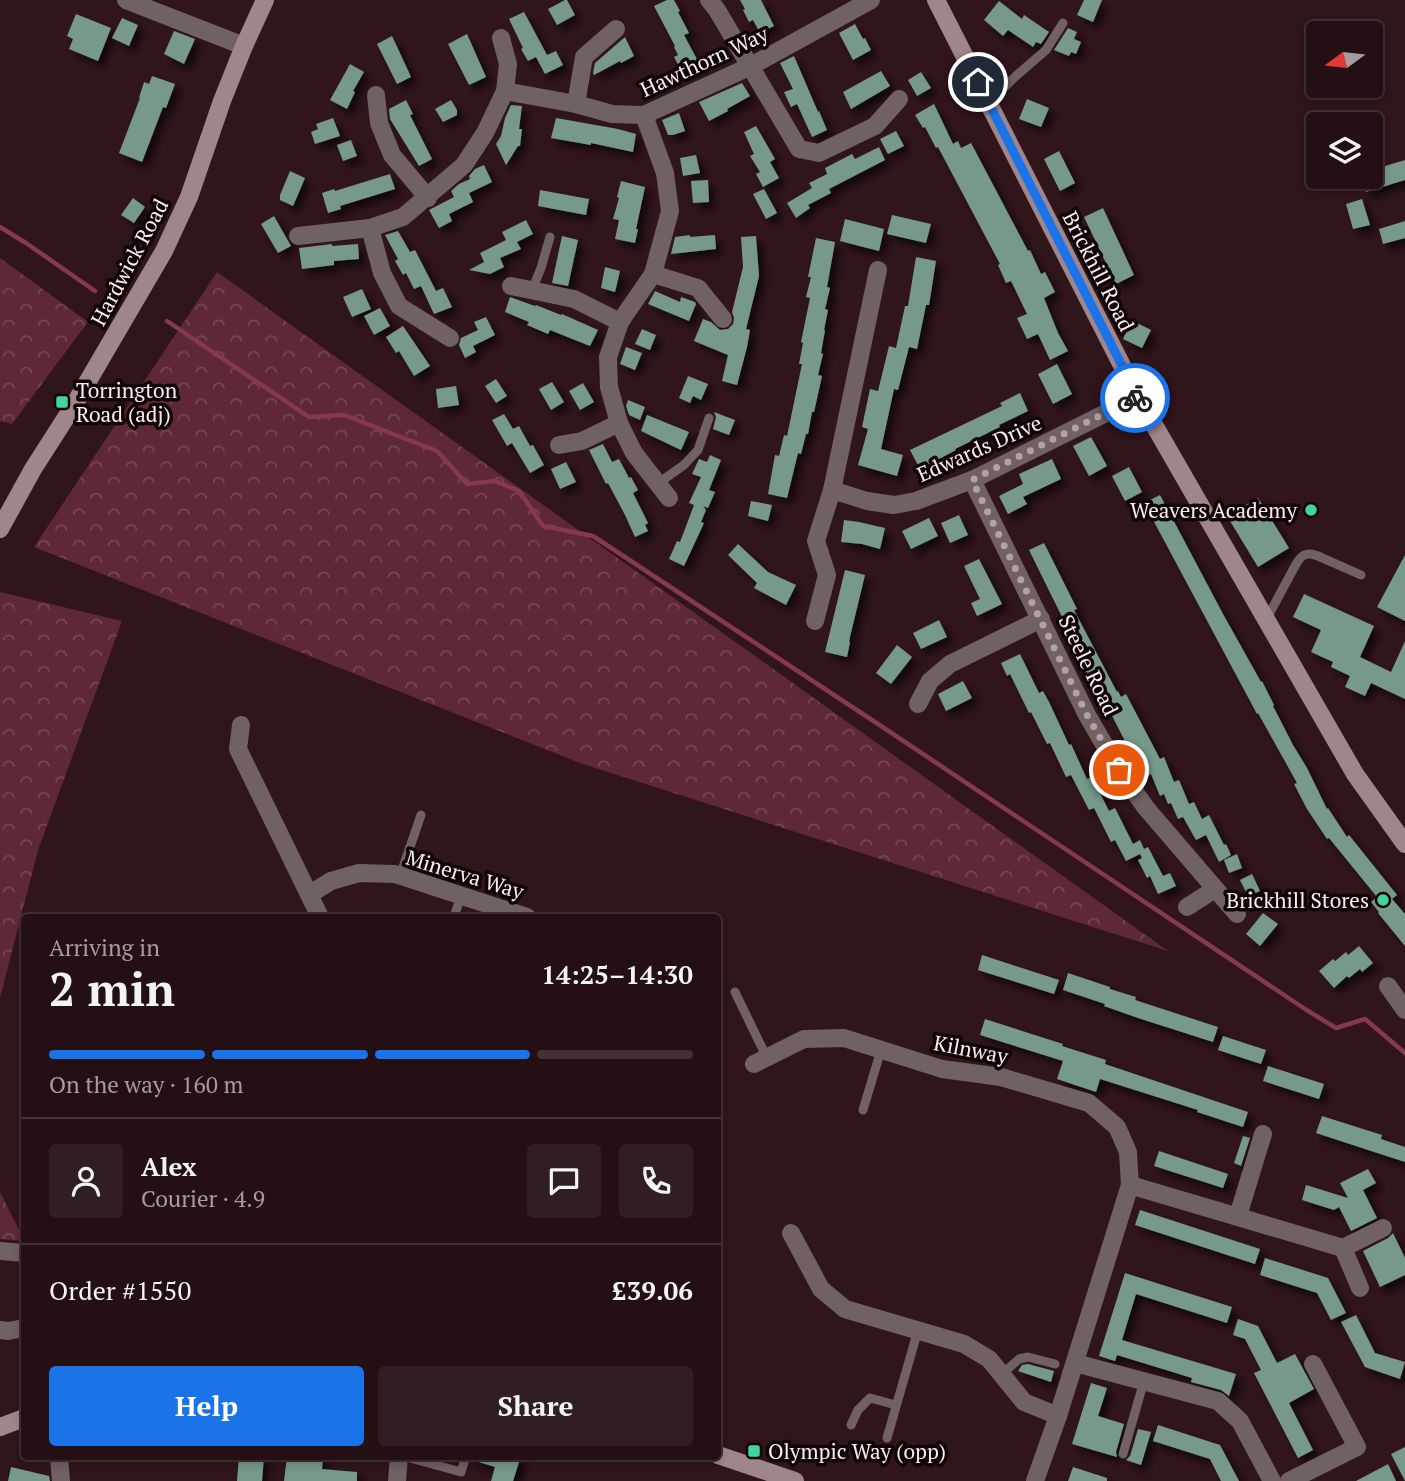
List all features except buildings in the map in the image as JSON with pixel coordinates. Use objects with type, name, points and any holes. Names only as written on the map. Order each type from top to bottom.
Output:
[{"type":"street","points":[[126,0],[244,46]]},
{"type":"street","name":"Hardwick Road","points":[[0,529],[164,251],[189,197],[222,101],[265,0]]},
{"type":"street","points":[[709,0],[799,149],[819,153],[875,126],[900,99]]},
{"type":"street","name":"Hawthorn Way","points":[[505,91],[576,104],[612,114],[645,115],[751,66],[871,0]]},
{"type":"street","name":"Brickhill Road","points":[[936,0],[1138,397],[1355,774],[1405,844]]},
{"type":"street","points":[[576,104],[584,57],[616,29]]},
{"type":"street","points":[[298,236],[370,228],[403,217],[464,165],[485,134],[505,91],[508,64],[500,38]]},
{"type":"street","points":[[376,95],[379,122],[392,155],[428,198]]},
{"type":"street","points":[[645,115],[665,173],[670,211],[653,274],[620,322],[608,357],[609,387],[619,423],[634,453],[663,491]]},
{"type":"street","points":[[370,228],[383,273],[399,306],[450,338]]},
{"type":"street","points":[[816,621],[827,575],[816,541],[832,489],[878,270]]},
{"type":"street","points":[[653,274],[698,288],[723,319]]},
{"type":"street","points":[[511,286],[574,299],[620,322]]},
{"type":"street","name":"Edwards Drive","points":[[832,489],[867,501],[894,505],[916,501],[972,480],[1138,397]]},
{"type":"street","points":[[559,445],[582,440],[619,423]]},
{"type":"street","name":"Steele Road","points":[[972,480],[1087,715],[1119,770],[1146,808],[1237,914]]},
{"type":"street","points":[[918,704],[930,681],[950,664],[1041,619]]},
{"type":"street","points":[[241,725],[238,749],[319,914]]},
{"type":"street","name":"Minerva Way","points":[[310,894],[331,881],[359,873],[395,874],[518,914]]},
{"type":"street","points":[[1187,907],[1215,889]]},
{"type":"street","points":[[1388,986],[1405,1010]]},
{"type":"street","name":"Kilnway","points":[[760,1061],[804,1039],[844,1038],[942,1069],[1001,1077],[1089,1103],[1117,1127],[1128,1152],[1130,1185],[1035,1481]]},
{"type":"street","points":[[1238,1216],[1263,1134]]},
{"type":"street","points":[[1130,1185],[1343,1248],[1383,1228]]},
{"type":"street","points":[[791,1233],[821,1289],[845,1309],[964,1344],[989,1359],[1024,1402],[1058,1416]]},
{"type":"street","points":[[1343,1248],[1360,1288]]},
{"type":"street","points":[[0,1251],[21,1253]]},
{"type":"street","points":[[0,1329],[8,1331],[21,1329]]},
{"type":"street","points":[[1074,1363],[1218,1401],[1240,1421],[1272,1481]]},
{"type":"street","points":[[1289,1481],[1357,1447],[1314,1364]]},
{"type":"street","points":[[0,1427],[21,1419]]},
{"type":"street","points":[[721,1456],[795,1481]]},
{"type":"street","points":[[59,1460],[61,1481]]},
{"type":"street","points":[[397,1481],[400,1460]]},
{"type":"lane","points":[[988,103],[1046,50],[1063,23]]},
{"type":"lane","points":[[532,290],[550,237]]},
{"type":"lane","points":[[663,491],[698,450],[709,418]]},
{"type":"lane","points":[[1266,620],[1295,566],[1305,554],[1311,553],[1361,575]]},
{"type":"lane","points":[[400,876],[421,815]]},
{"type":"lane","points":[[455,914],[461,896]]},
{"type":"lane","points":[[735,992],[760,1061]]},
{"type":"lane","points":[[863,1110],[881,1050]]},
{"type":"lane","points":[[887,1438],[918,1331]]},
{"type":"lane","points":[[1002,1374],[1019,1359],[1028,1357],[1055,1364]]},
{"type":"lane","points":[[1123,1454],[1144,1381]]},
{"type":"lane","points":[[851,1425],[858,1410],[870,1398],[896,1405]]},
{"type":"lane","points":[[416,1460],[461,1472],[465,1460]]},
{"type":"green space","points":[[0,258],[88,322],[12,424],[0,421]]},
{"type":"green space","points":[[217,272],[1168,951],[580,763],[34,547]]},
{"type":"green space","points":[[0,592],[122,621],[38,850],[0,998]]},
{"type":"green space","points":[[0,1192],[21,1234],[21,1241],[0,1239]]},
{"type":"waterway","points":[[0,227],[95,291]]},
{"type":"waterway","points":[[167,321],[309,417],[344,415],[437,451],[467,484],[495,481],[519,491],[543,526],[593,536],[1305,1009],[1336,1028],[1365,1019],[1405,1053]]},
{"type":"way so far","points":[[1119,770],[1087,715],[972,480],[1135,398]]},
{"type":"place","name":"Torrington Road (adj)","points":[[62,402]]},
{"type":"place","name":"Weavers Academy","points":[[1311,510]]},
{"type":"place","name":"Brickhill Stores","points":[[1383,900]]},
{"type":"place","name":"Olympic Way (opp)","points":[[754,1451]]},
{"type":"route","points":[[978,82],[1138,397],[1135,398]]}]
